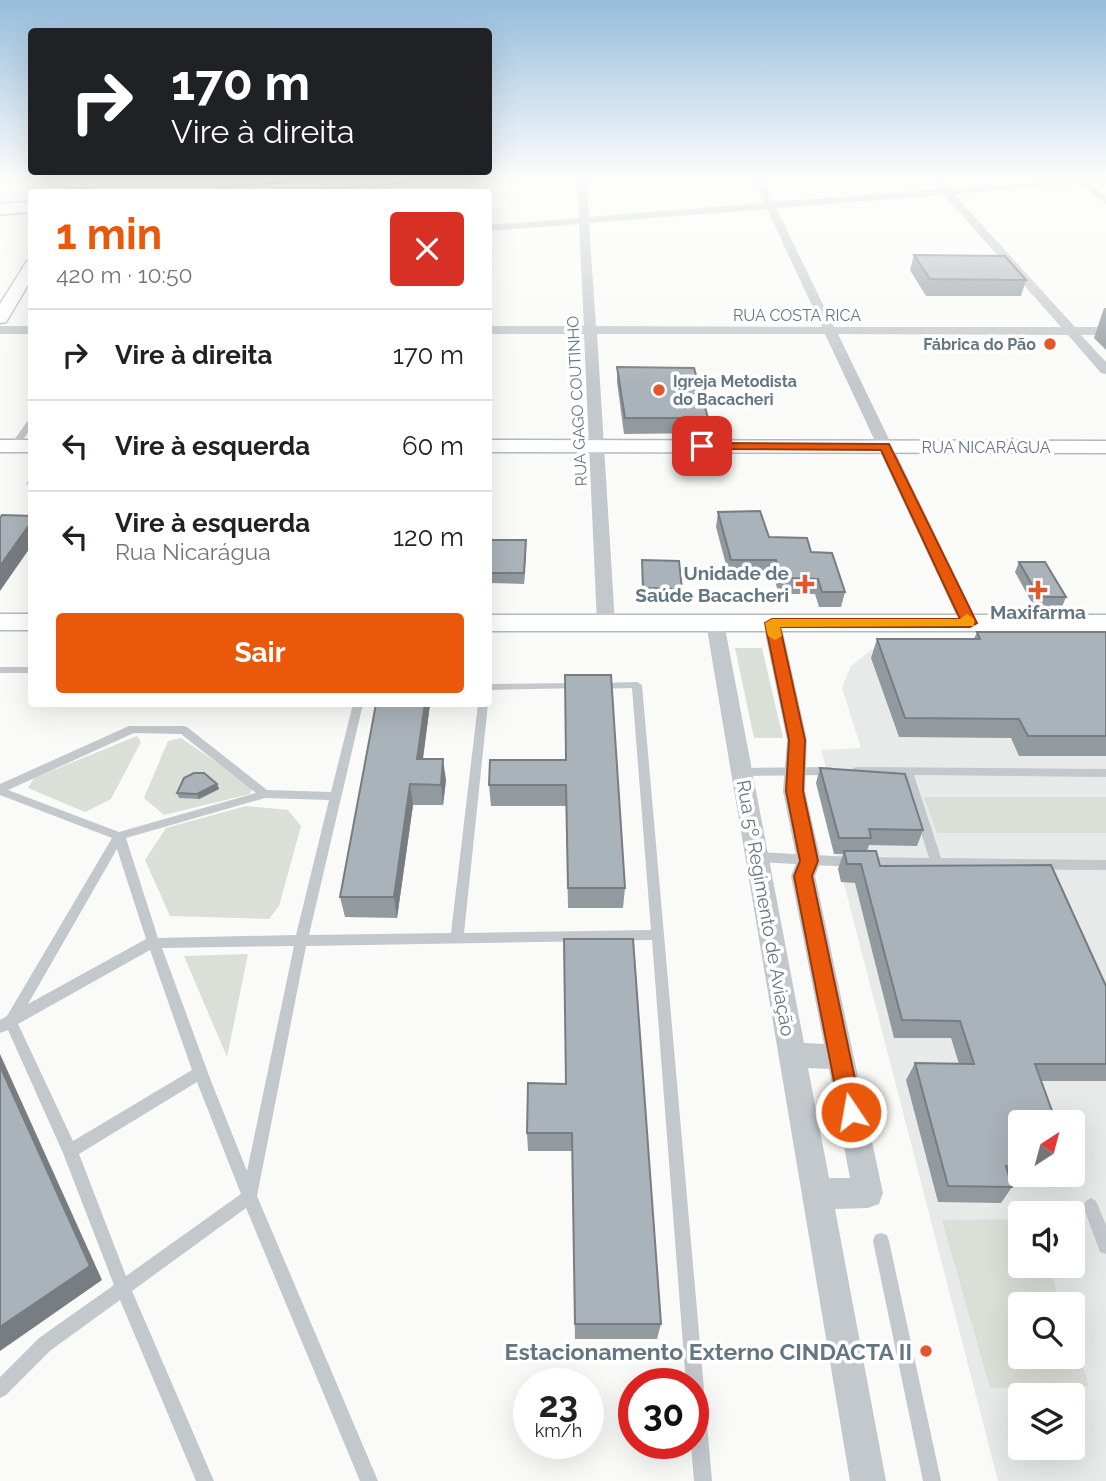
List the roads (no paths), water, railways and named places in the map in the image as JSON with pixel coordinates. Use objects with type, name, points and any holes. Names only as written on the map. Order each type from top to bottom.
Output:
[{"type":"main road","points":[[0,318],[28,271]]},
{"type":"main road","name":"RUA NICARÁGUA","points":[[492,446],[1106,447]]},
{"type":"main road","points":[[0,622],[28,622]]},
{"type":"main road","points":[[492,623],[1106,623]]},
{"type":"street","name":"RUA GAGO COUTINHO","points":[[586,247],[606,623]]},
{"type":"street","points":[[790,247],[970,623]]},
{"type":"street","points":[[996,247],[1106,370]]},
{"type":"street","points":[[0,330],[28,330]]},
{"type":"street","name":"RUA COSTA RICA","points":[[492,330],[1106,331]]},
{"type":"street","name":"Rua 5º Regimento de Aviação","points":[[715,623],[868,1481]]},
{"type":"street","points":[[772,623],[797,740],[794,791],[809,861],[803,876],[868,1193],[817,1194]]},
{"type":"street","points":[[792,1055],[840,1057]]},
{"type":"lane","points":[[15,446],[28,427]]},
{"type":"lane","points":[[0,670],[28,670]]},
{"type":"lane","points":[[492,687],[637,685],[703,1481]]},
{"type":"lane","points":[[0,1389],[45,1345],[249,1197],[301,942],[357,707]]},
{"type":"lane","points":[[457,939],[483,707]]},
{"type":"lane","points":[[0,790],[132,729],[158,729],[183,730],[265,794]]},
{"type":"lane","points":[[741,772],[837,771]]},
{"type":"lane","points":[[851,771],[1106,773]]},
{"type":"lane","points":[[907,771],[937,863]]},
{"type":"lane","points":[[0,790],[119,836],[265,794],[336,796]]},
{"type":"lane","points":[[119,836],[151,943],[249,1197],[369,1481]]},
{"type":"lane","points":[[6,1024],[119,836]]},
{"type":"lane","points":[[757,857],[809,861],[1106,864]]},
{"type":"lane","points":[[6,1024],[151,943],[658,935]]},
{"type":"lane","points":[[6,1024],[70,1151],[123,1288],[205,1481]]},
{"type":"lane","points":[[70,1151],[201,1072]]},
{"type":"lane","points":[[1091,1206],[1106,1246]]},
{"type":"lane","points":[[881,1241],[932,1481]]},
{"type":"place","name":"Fábrica do Pão","points":[[1050,344]]},
{"type":"place","name":"Igreja Metodista do Bacacheri","points":[[659,390]]},
{"type":"place","name":"Unidade de Saúde Bacacheri","points":[[805,584]]},
{"type":"place","name":"Maxifarma","points":[[1038,590]]},
{"type":"place","name":"Estacionamento Externo CINDACTA II","points":[[926,1351]]}]
